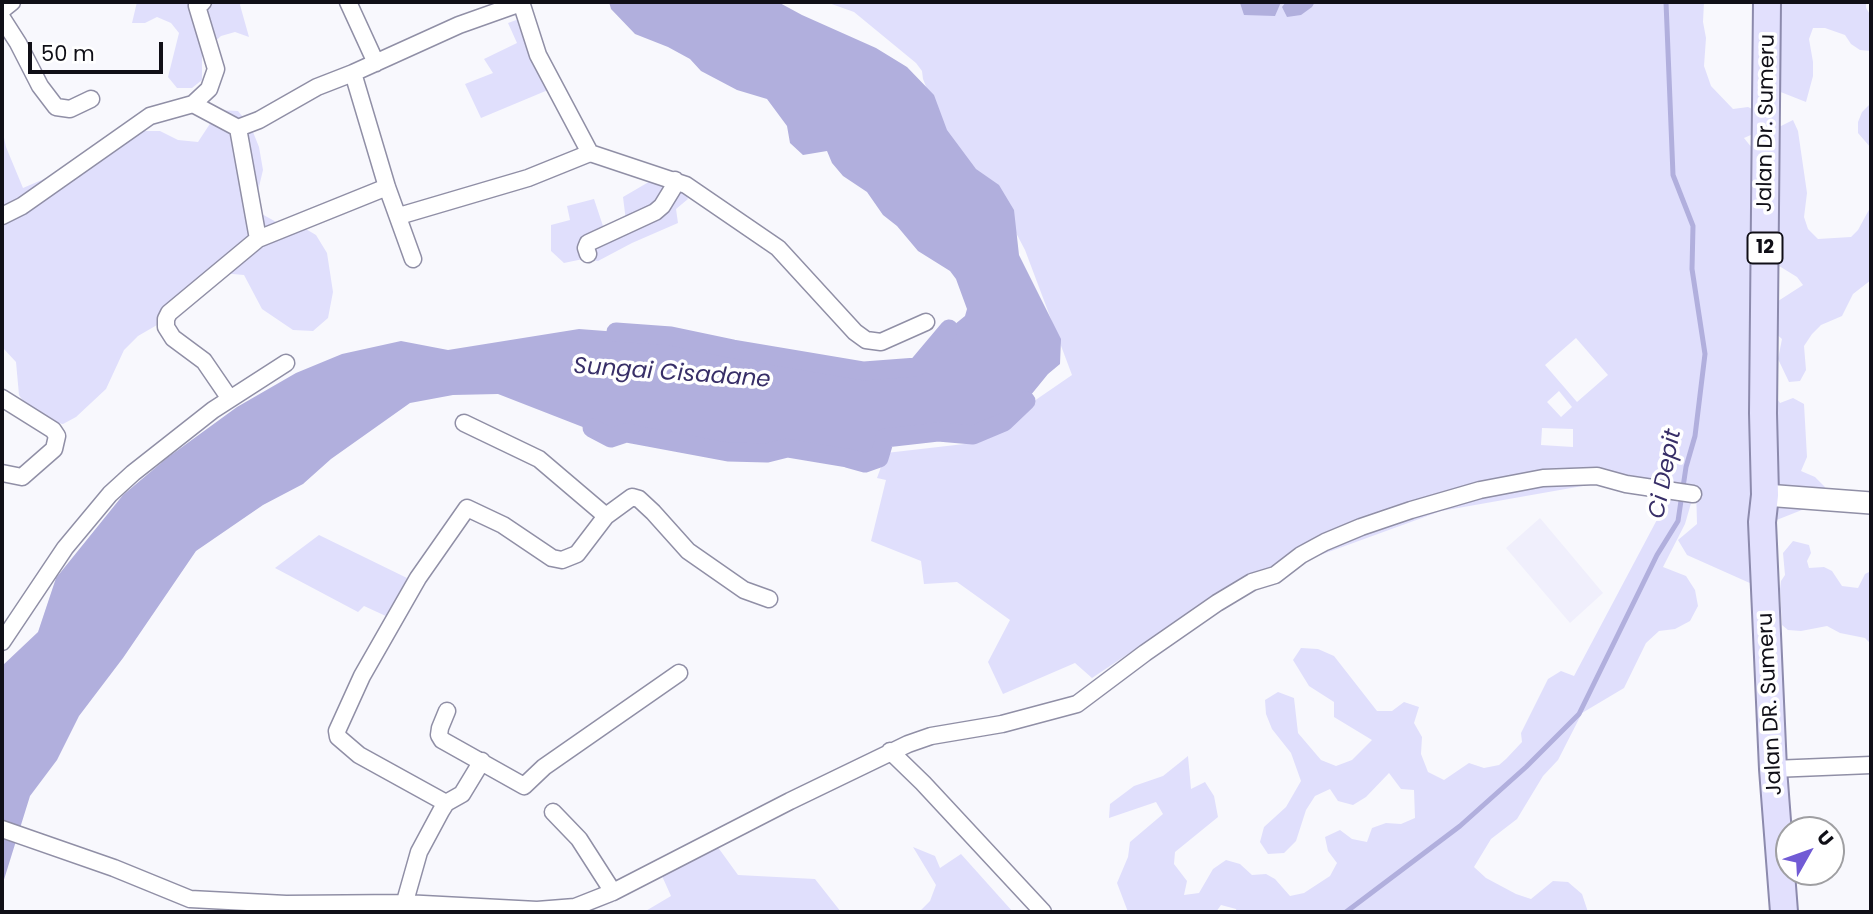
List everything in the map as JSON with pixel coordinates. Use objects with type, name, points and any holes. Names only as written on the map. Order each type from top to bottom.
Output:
[{"type":"main road","name":"Jalan Dr. Sumeru","points":[[1765,495],[1763,413],[1767,2]]},
{"type":"main road","name":"Jalan DR. Sumeru","points":[[1765,495],[1762,522],[1773,769],[1784,912]]},
{"type":"street","points":[[2,9],[12,2]]},
{"type":"street","points":[[348,2],[376,63]]},
{"type":"street","points":[[2,216],[150,116],[193,104],[209,89],[216,69],[197,3]]},
{"type":"street","points":[[193,104],[238,128],[260,120],[317,87],[459,25],[521,3],[538,55],[590,153]]},
{"type":"street","points":[[2,18],[40,86],[56,107],[70,109],[91,99]]},
{"type":"street","points":[[354,73],[387,187],[413,260]]},
{"type":"street","points":[[238,128],[258,239]]},
{"type":"street","points":[[399,216],[528,178],[590,153],[675,180],[784,252],[855,332],[866,340],[881,342],[926,322]]},
{"type":"street","points":[[588,254],[588,243],[655,212],[662,206],[675,180]]},
{"type":"street","points":[[230,398],[204,361],[173,338],[166,327],[169,313],[258,239],[387,187]]},
{"type":"street","points":[[2,642],[65,548],[110,494],[230,398],[286,363]]},
{"type":"street","points":[[2,420],[6,401],[53,430],[57,436],[54,449],[22,477],[2,473]]},
{"type":"street","points":[[464,423],[538,459],[606,516]]},
{"type":"street","points":[[2,829],[187,906],[286,904],[403,908],[575,907],[613,892],[890,751],[931,736],[1002,724],[1077,704],[1145,653],[1252,582],[1275,575],[1301,555],[1325,542],[1410,510],[1480,490],[1543,478],[1597,476],[1626,484],[1693,494]]},
{"type":"street","points":[[1765,495],[1871,503]]},
{"type":"street","points":[[446,803],[359,755],[338,737],[337,731],[362,676],[418,578],[467,509],[503,525],[552,558],[562,560],[577,554],[606,516],[626,499],[639,499],[688,551],[744,590],[769,599]]},
{"type":"street","points":[[447,711],[440,728],[439,735],[442,740],[524,786],[544,767],[679,673]]},
{"type":"street","points":[[890,751],[1043,912]]},
{"type":"street","points":[[403,908],[419,852],[446,803],[462,794],[482,761]]},
{"type":"street","points":[[1773,769],[1871,765]]},
{"type":"street","points":[[554,812],[579,839],[613,892]]},
{"type":"shaded area","points":[[137,2],[241,2],[249,37],[235,32],[221,36],[202,53],[202,80],[192,88],[177,88],[168,77],[179,33],[171,23],[157,17],[145,23],[132,23]]},
{"type":"shaded area","points":[[826,2],[1704,2],[1704,66],[1711,86],[1733,109],[1748,107],[1763,114],[1762,130],[1744,138],[1752,148],[1761,149],[1773,130],[1793,120],[1798,131],[1807,193],[1804,217],[1808,229],[1818,239],[1851,237],[1871,206],[1871,280],[1853,294],[1842,316],[1821,325],[1812,334],[1804,346],[1806,370],[1800,381],[1789,382],[1778,359],[1782,339],[1774,332],[1775,303],[1803,285],[1797,277],[1771,261],[1772,391],[1780,403],[1793,398],[1804,404],[1807,457],[1801,471],[1815,477],[1825,487],[1817,504],[1769,523],[1753,537],[1752,584],[1687,555],[1678,540],[1697,524],[1696,486],[1685,524],[1663,567],[1686,576],[1695,590],[1698,606],[1690,621],[1675,629],[1659,631],[1646,643],[1624,688],[1582,713],[1558,760],[1543,776],[1517,819],[1491,839],[1474,867],[1486,878],[1531,899],[1553,881],[1568,882],[1582,894],[1588,912],[1237,912],[1236,909],[1221,905],[1216,912],[1128,912],[1117,883],[1128,857],[1130,842],[1163,814],[1156,802],[1109,818],[1110,804],[1134,786],[1163,776],[1188,756],[1191,789],[1205,782],[1214,796],[1218,817],[1175,852],[1174,864],[1187,881],[1184,895],[1199,893],[1213,869],[1226,860],[1240,864],[1252,875],[1266,874],[1275,879],[1290,896],[1304,893],[1330,876],[1337,863],[1328,851],[1325,837],[1340,830],[1352,839],[1367,842],[1372,828],[1386,823],[1401,824],[1415,818],[1414,790],[1401,789],[1389,773],[1366,797],[1353,805],[1338,801],[1330,789],[1315,796],[1306,810],[1296,841],[1284,853],[1268,854],[1260,842],[1264,827],[1286,807],[1301,781],[1291,753],[1272,729],[1266,714],[1265,700],[1278,692],[1294,698],[1298,733],[1321,760],[1336,766],[1352,760],[1372,740],[1334,717],[1334,702],[1309,686],[1293,660],[1301,648],[1318,649],[1334,656],[1377,711],[1392,711],[1404,702],[1419,707],[1414,723],[1422,737],[1421,754],[1428,772],[1444,780],[1469,763],[1484,768],[1499,765],[1522,742],[1521,733],[1548,679],[1561,671],[1574,676],[1660,514],[1665,501],[1666,486],[1622,479],[1441,511],[1224,590],[1092,678],[1075,663],[1003,694],[988,662],[1010,620],[957,582],[924,584],[921,561],[871,541],[886,480],[877,478],[886,453],[973,443],[1072,375],[1025,250],[990,183],[949,144],[922,71],[916,63],[854,12]],"holes":[[[1576,338],[1608,375],[1577,402],[1545,365]],[[1559,391],[1572,407],[1561,417],[1547,402]],[[1542,428],[1573,429],[1573,447],[1541,445]]]},
{"type":"shaded area","points":[[1772,2],[1866,2],[1871,16],[1871,51],[1860,50],[1851,44],[1845,35],[1825,28],[1813,28],[1809,39],[1813,76],[1806,102],[1773,89]]},
{"type":"shaded area","points":[[519,19],[548,90],[481,118],[465,84],[493,73],[484,59],[517,43],[508,23]]},
{"type":"shaded area","points":[[1871,103],[1871,148],[1858,133],[1858,122],[1862,112]]},
{"type":"shaded area","points":[[219,110],[238,111],[251,127],[259,147],[263,170],[258,191],[260,213],[278,223],[299,225],[316,235],[327,253],[333,292],[328,318],[313,331],[293,330],[262,309],[244,275],[221,273],[176,314],[138,336],[124,350],[106,389],[76,417],[63,424],[43,421],[27,407],[19,395],[16,362],[2,347],[2,128],[6,147],[23,188],[93,158],[141,131],[160,131],[178,140],[198,142]]},
{"type":"shaded area","points":[[659,176],[681,185],[688,199],[676,209],[678,223],[598,261],[583,259],[564,263],[551,251],[551,225],[570,220],[567,206],[594,199],[604,229],[626,221],[623,197]]},
{"type":"shaded area","points":[[1540,518],[1603,593],[1570,623],[1506,548]]},
{"type":"shaded area","points":[[319,535],[407,578],[388,617],[364,606],[358,612],[275,568]]},
{"type":"shaded area","points":[[1793,541],[1809,545],[1809,568],[1824,567],[1832,571],[1842,586],[1858,588],[1865,574],[1871,571],[1871,644],[1865,638],[1840,633],[1827,626],[1801,631],[1788,630],[1782,625],[1780,589],[1785,575],[1783,553]]},
{"type":"shaded area","points":[[717,846],[738,875],[815,879],[841,912],[644,912],[671,896],[662,876]]},
{"type":"shaded area","points":[[913,847],[935,856],[940,868],[961,854],[1013,912],[919,912],[930,901],[936,885]]},
{"type":"water","name":"Sungai Cisadane","points":[[609,2],[778,2],[876,48],[907,67],[934,95],[947,130],[976,169],[999,185],[1014,210],[1019,255],[1061,339],[1060,364],[1026,401],[973,435],[938,432],[885,438],[879,458],[865,463],[787,447],[767,453],[728,452],[626,433],[611,438],[498,394],[453,395],[410,403],[331,459],[303,484],[263,505],[196,551],[123,658],[79,716],[57,760],[30,796],[2,886],[2,666],[38,632],[56,578],[123,495],[167,458],[237,407],[296,373],[342,354],[401,341],[448,350],[579,329],[671,336],[864,371],[917,367],[949,329],[965,316],[967,309],[956,279],[950,271],[918,251],[897,226],[883,215],[867,192],[843,176],[832,163],[827,151],[803,155],[790,143],[787,126],[767,99],[737,90],[701,71],[690,59],[635,34],[611,9]]},
{"type":"water","points":[[1281,2],[1275,16],[1244,15],[1240,3]]},
{"type":"water","points":[[1286,2],[1315,2],[1301,15],[1287,17],[1282,7]]},
{"type":"waterway","name":"Ci Depit","points":[[1346,912],[1460,826],[1526,767],[1579,714],[1657,555],[1678,521],[1686,467],[1695,436],[1705,354],[1692,269],[1693,226],[1673,175],[1666,2]]},
{"type":"waterway","name":"Sungai Cisadane","points":[[616,332],[671,336],[864,371],[917,367],[949,329]]},
{"type":"waterway","points":[[592,428],[611,438],[626,433],[728,452],[767,453],[787,448],[865,463],[879,458],[885,438],[938,432],[973,435],[1004,422],[1026,401]]}]
